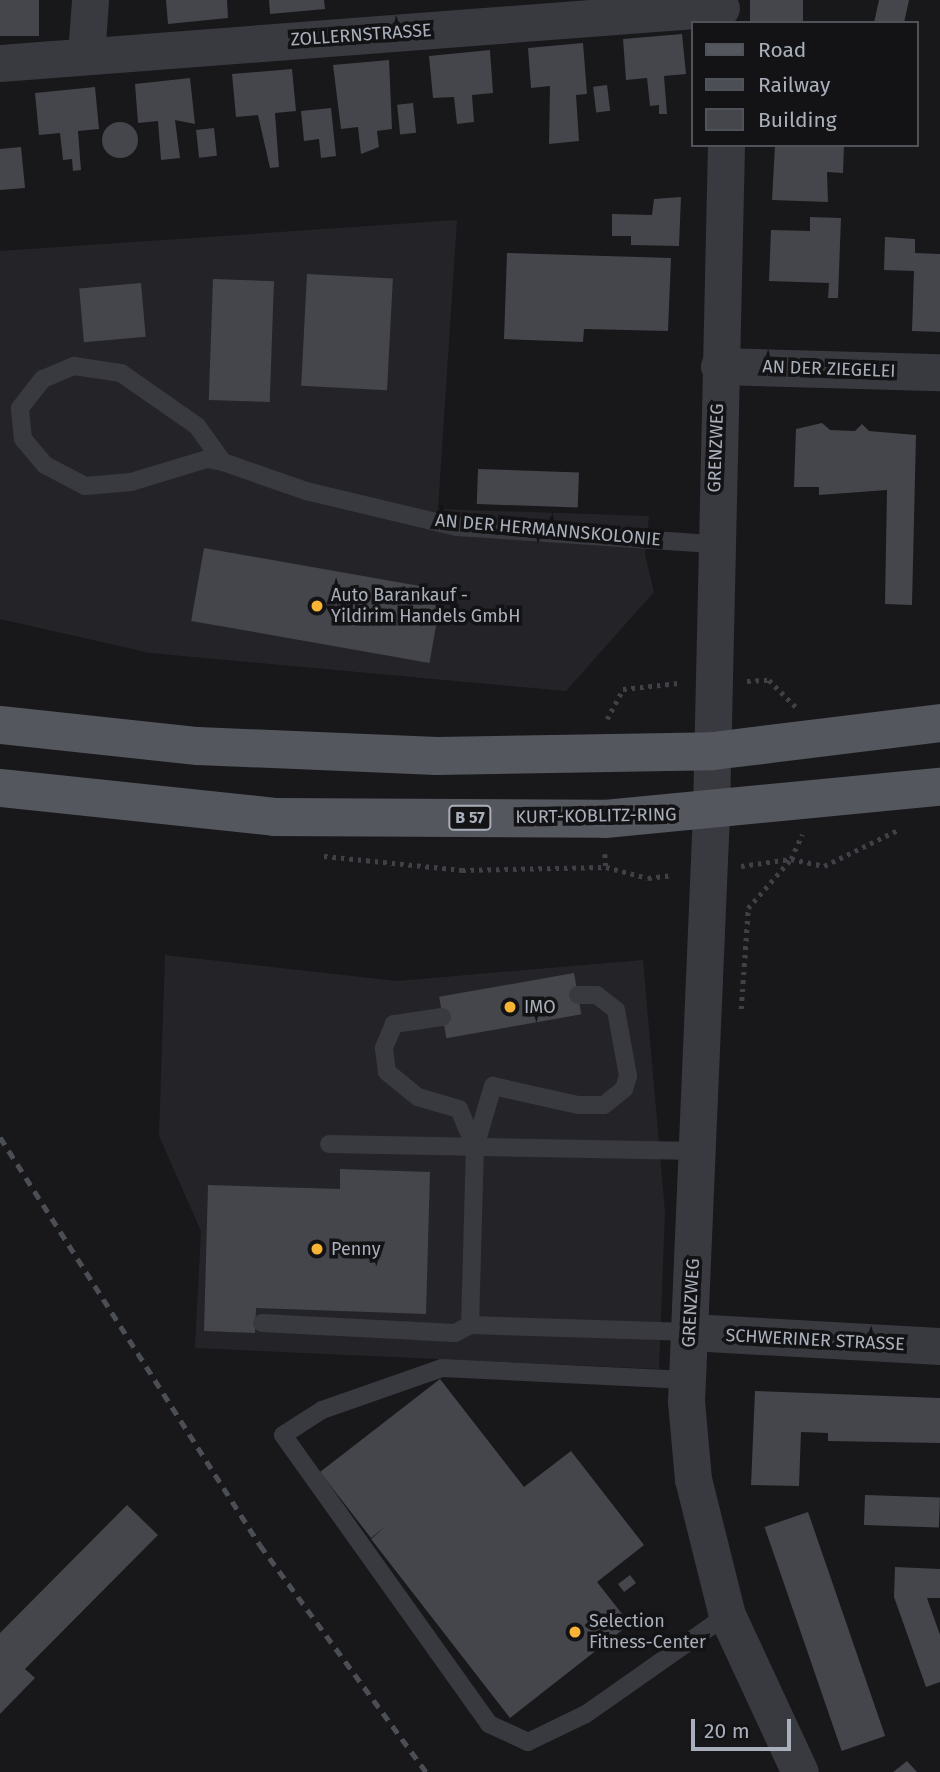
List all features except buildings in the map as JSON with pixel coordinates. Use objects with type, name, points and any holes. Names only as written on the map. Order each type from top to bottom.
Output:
[{"type":"main road","points":[[0,725],[198,746],[437,756],[713,751],[940,723]]},
{"type":"main road","name":"KURT-KOBLITZ-RING","points":[[0,788],[274,817],[711,813],[940,787]]},
{"type":"street","points":[[86,55],[90,0]]},
{"type":"street","name":"ZOLLERNSTRASSE","points":[[0,63],[721,10]]},
{"type":"street","name":"GRENZWEG","points":[[726,147],[712,544],[713,751],[711,813],[705,871],[699,1151],[687,1380],[694,1479],[727,1615],[800,1772]]},
{"type":"street","name":"AN DER ZIEGELEI","points":[[719,366],[940,372]]},
{"type":"street","name":"SCHWERINER STRASSE","points":[[690,1332],[940,1346]]},
{"type":"lane","name":"AN DER HERMANNSKOLONIE","points":[[223,462],[197,426],[121,373],[74,366],[43,379],[20,408],[23,439],[45,465],[85,486],[131,482],[207,459],[306,491],[457,527],[712,544]]},
{"type":"lane","points":[[470,1325],[475,1147],[493,1086],[578,1105],[604,1105],[624,1090],[628,1076],[616,1010],[597,995],[578,995]]},
{"type":"lane","points":[[442,1017],[394,1024],[384,1048],[387,1072],[418,1097],[459,1109],[475,1147]]},
{"type":"lane","points":[[329,1144],[699,1151]]},
{"type":"lane","points":[[262,1323],[455,1333],[470,1325],[690,1332]]},
{"type":"lane","points":[[687,1380],[442,1368],[322,1410],[282,1435],[489,1724],[527,1742],[586,1714],[727,1615]]},
{"type":"path","points":[[606,867],[648,878],[791,859],[824,866],[908,827]]},
{"type":"shaded area","points":[[457,220],[438,509],[649,516],[645,555],[654,592],[566,691],[150,653],[0,619],[0,251]]},
{"type":"shaded area","points":[[165,955],[397,981],[643,960],[665,1212],[659,1369],[195,1348],[201,1231],[159,1136]]},
{"type":"railway","points":[[0,1137],[260,1545],[426,1772]]},
{"type":"place","name":"Auto Barankauf - Yildirim Handels GmbH","points":[[317,606]]},
{"type":"place","name":"IMO","points":[[510,1007]]},
{"type":"place","name":"Penny","points":[[317,1249]]},
{"type":"place","name":"Selection Fitness-Center","points":[[575,1632]]}]
